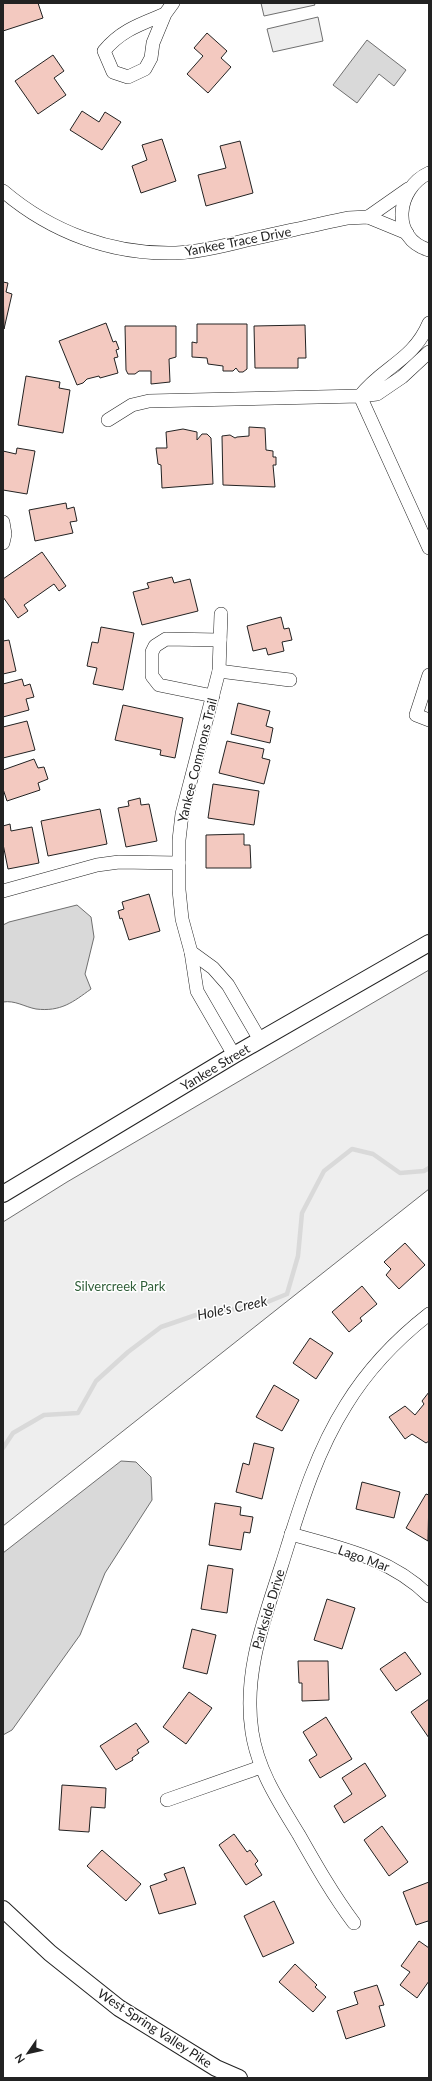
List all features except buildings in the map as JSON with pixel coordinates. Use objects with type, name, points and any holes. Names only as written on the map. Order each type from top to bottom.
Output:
[{"type":"street","points":[[165,14],[132,27],[114,39],[104,51],[112,72],[128,77],[145,70],[151,58],[153,43],[165,14],[173,3]]},
{"type":"street","name":"Yankee Trace Drive","points":[[3,191],[37,217],[81,238],[112,247],[150,252],[176,253],[213,248],[325,223],[368,217],[408,189],[417,179],[429,172]]},
{"type":"street","name":"Yankee Trace Drive","points":[[407,233],[401,211],[403,199],[408,189]]},
{"type":"street","points":[[368,217],[407,233],[415,242],[429,250]]},
{"type":"street","points":[[360,396],[370,383],[407,356],[418,344],[429,323]]},
{"type":"street","points":[[108,420],[132,405],[149,401],[360,396],[378,394],[402,377],[429,352]]},
{"type":"street","points":[[360,396],[429,548]]},
{"type":"street","points":[[3,522],[5,534],[3,544]]},
{"type":"street","name":"Yankee Commons Trail","points":[[221,614],[219,671],[182,814],[178,863],[182,919],[191,952],[197,991],[234,1055]]},
{"type":"street","points":[[213,696],[159,685],[152,676],[152,652],[155,646],[166,638],[220,640]]},
{"type":"street","points":[[219,671],[290,680]]},
{"type":"street","points":[[429,675],[416,715],[429,720]]},
{"type":"street","points":[[3,891],[98,865],[119,862],[178,863]]},
{"type":"street","name":"Yankee Street","points":[[3,1194],[234,1055],[429,943]]},
{"type":"street","points":[[191,952],[213,968],[228,985],[260,1040]]},
{"type":"street","name":"Parkside Drive","points":[[354,1923],[334,1896],[270,1786],[262,1767],[252,1734],[250,1684],[255,1650],[291,1534],[315,1464],[325,1442],[346,1404],[388,1350],[429,1314]]},
{"type":"street","name":"Lago Mar","points":[[291,1534],[363,1555],[383,1563],[401,1573],[429,1596]]},
{"type":"street","points":[[167,1800],[262,1767]]},
{"type":"street","name":"West Spring Valley Pike","points":[[3,1908],[67,1968],[119,2008],[216,2068],[239,2078]]},
{"type":"green space","points":[[261,3],[314,3],[315,5],[264,16]]},
{"type":"green space","points":[[318,17],[323,41],[273,52],[267,29]]},
{"type":"green space","name":"Silvercreek Park","points":[[429,970],[429,1189],[3,1526],[3,1222],[67,1182]]},
{"type":"shaded area","points":[[367,40],[406,70],[394,86],[379,74],[357,103],[333,85]]},
{"type":"shaded area","points":[[77,905],[91,917],[94,937],[85,974],[91,989],[72,1002],[53,1009],[36,1009],[16,1003],[3,1002],[3,925],[9,922]]},
{"type":"shaded area","points":[[121,1461],[136,1462],[151,1477],[152,1500],[105,1573],[80,1635],[12,1730],[3,1735],[3,1553]]},
{"type":"waterway","name":"Hole's Creek","points":[[3,1448],[13,1433],[44,1415],[78,1413],[96,1381],[128,1352],[161,1327],[196,1315],[260,1305],[287,1294],[298,1256],[302,1213],[324,1171],[352,1149],[373,1154],[400,1173],[424,1171],[429,1168]]}]
